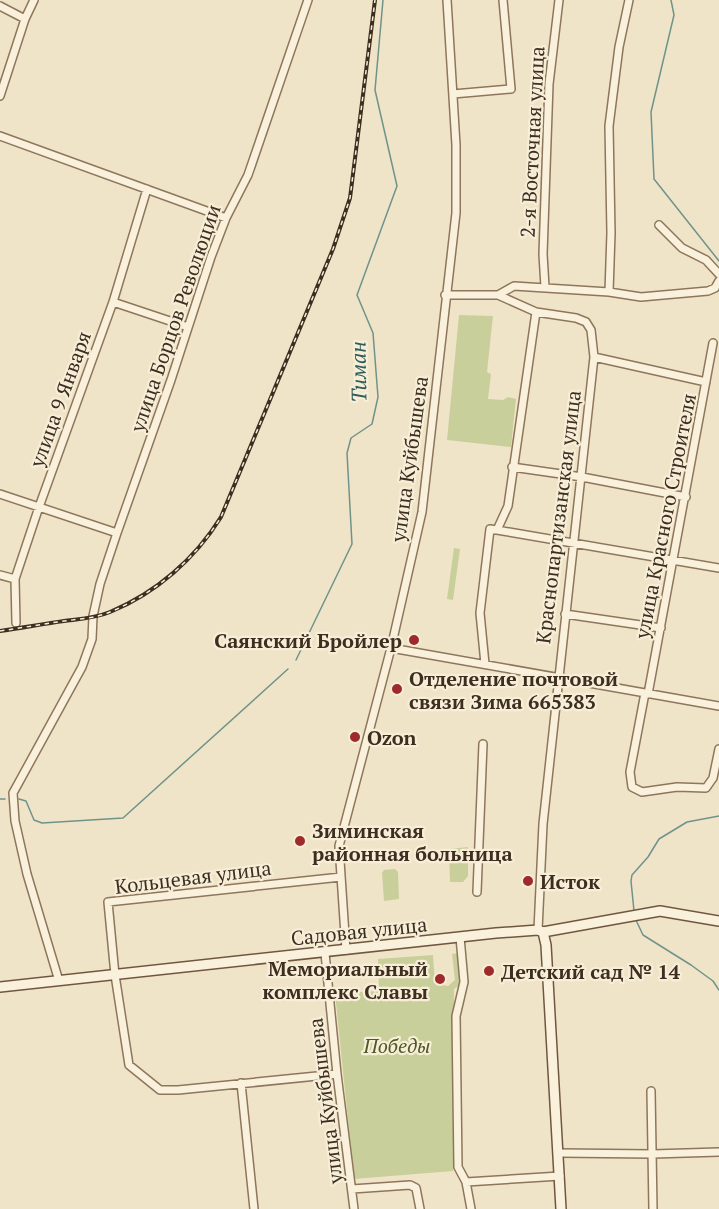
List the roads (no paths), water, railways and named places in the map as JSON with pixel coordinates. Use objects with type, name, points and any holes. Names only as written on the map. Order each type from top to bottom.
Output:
[{"type":"street","points":[[0,96],[25,19],[34,0]]},
{"type":"street","name":"улица Борцов Революции","points":[[59,981],[27,874],[15,821],[13,793],[82,667],[92,639],[93,616],[100,584],[117,533],[211,256],[226,218],[248,175],[308,0]]},
{"type":"street","name":"улица Куйбышева","points":[[346,950],[339,846],[391,648],[422,512],[456,213],[456,145],[447,0]]},
{"type":"street","points":[[453,94],[511,89],[503,0]]},
{"type":"street","name":"2-я Восточная улица","points":[[545,287],[543,254],[549,84],[559,0]]},
{"type":"street","points":[[609,292],[611,233],[609,126],[619,48],[629,0]]},
{"type":"street","points":[[0,6],[25,19]]},
{"type":"street","points":[[0,136],[226,218]]},
{"type":"street","name":"улица 9 Января","points":[[16,623],[15,579],[113,302],[147,189]]},
{"type":"street","points":[[659,225],[682,248],[706,260],[719,274]]},
{"type":"street","points":[[498,295],[514,286],[609,292],[641,297],[693,294],[715,288],[719,281]]},
{"type":"street","points":[[445,295],[498,295],[536,312],[508,506],[497,530]]},
{"type":"street","points":[[113,302],[188,327]]},
{"type":"street","name":"Краснопартизанская улица","points":[[536,312],[576,318],[588,325],[592,335],[594,357],[543,824],[540,931],[546,945],[561,1209]]},
{"type":"street","name":"улица Красного Строителя","points":[[713,343],[675,560],[629,780],[632,788],[642,792],[677,787],[706,788],[713,778],[719,749]]},
{"type":"street","points":[[594,357],[706,382]]},
{"type":"street","points":[[512,467],[582,477],[686,497]]},
{"type":"street","points":[[0,494],[117,533]]},
{"type":"street","points":[[485,664],[480,613],[490,529],[719,568]]},
{"type":"street","points":[[0,575],[15,579]]},
{"type":"street","points":[[565,614],[661,628]]},
{"type":"street","points":[[391,648],[719,706]]},
{"type":"street","points":[[477,892],[483,744]]},
{"type":"street","name":"Кольцевая улица","points":[[240,1083],[160,1090],[129,1065],[115,975],[108,902],[341,877]]},
{"type":"street","name":"Садовая улица","points":[[0,987],[460,937],[540,931],[625,919],[660,911],[719,921]]},
{"type":"street","points":[[460,937],[464,982],[456,1016],[458,1167],[466,1182],[471,1209]]},
{"type":"street","name":"улица Куйбышева","points":[[325,953],[354,1209]]},
{"type":"street","points":[[254,1209],[240,1083],[337,1074]]},
{"type":"street","points":[[651,1091],[653,1209]]},
{"type":"street","points":[[559,1153],[719,1152]]},
{"type":"street","points":[[466,1182],[560,1176]]},
{"type":"street","points":[[352,1189],[410,1185],[416,1188],[420,1209]]},
{"type":"waterway","name":"Тиман","points":[[296,660],[352,544],[347,453],[351,438],[372,424],[378,397],[373,333],[357,295],[397,186],[375,90],[383,0]]},
{"type":"waterway","name":"Тиман","points":[[671,0],[674,15],[651,112],[654,179],[719,261]]},
{"type":"waterway","points":[[19,799],[26,801],[34,820],[42,823],[123,818],[288,669]]},
{"type":"waterway","points":[[0,799],[5,799]]},
{"type":"waterway","name":"Тиман","points":[[634,911],[632,875],[648,857],[659,839],[687,822],[719,816]]},
{"type":"waterway","name":"Тиман","points":[[635,918],[643,935],[691,965],[713,981],[719,990]]},
{"type":"railway","points":[[0,631],[93,617],[127,604],[158,585],[187,561],[221,517],[333,249],[350,198],[375,0]]},
{"type":"place","name":"Саянский Бройлер","points":[[414,640]]},
{"type":"place","name":"Отделение почтовой связи Зима 665383","points":[[397,689]]},
{"type":"place","name":"Ozon","points":[[355,737]]},
{"type":"place","name":"Зиминская районная больница","points":[[300,841]]},
{"type":"place","name":"Исток","points":[[528,881]]},
{"type":"place","name":"Детский сад № 14","points":[[489,971]]},
{"type":"place","name":"Мемориальный комплекс Славы","points":[[440,979]]},
{"type":"park label","name":"Победы","points":[[397,1045]]}]
